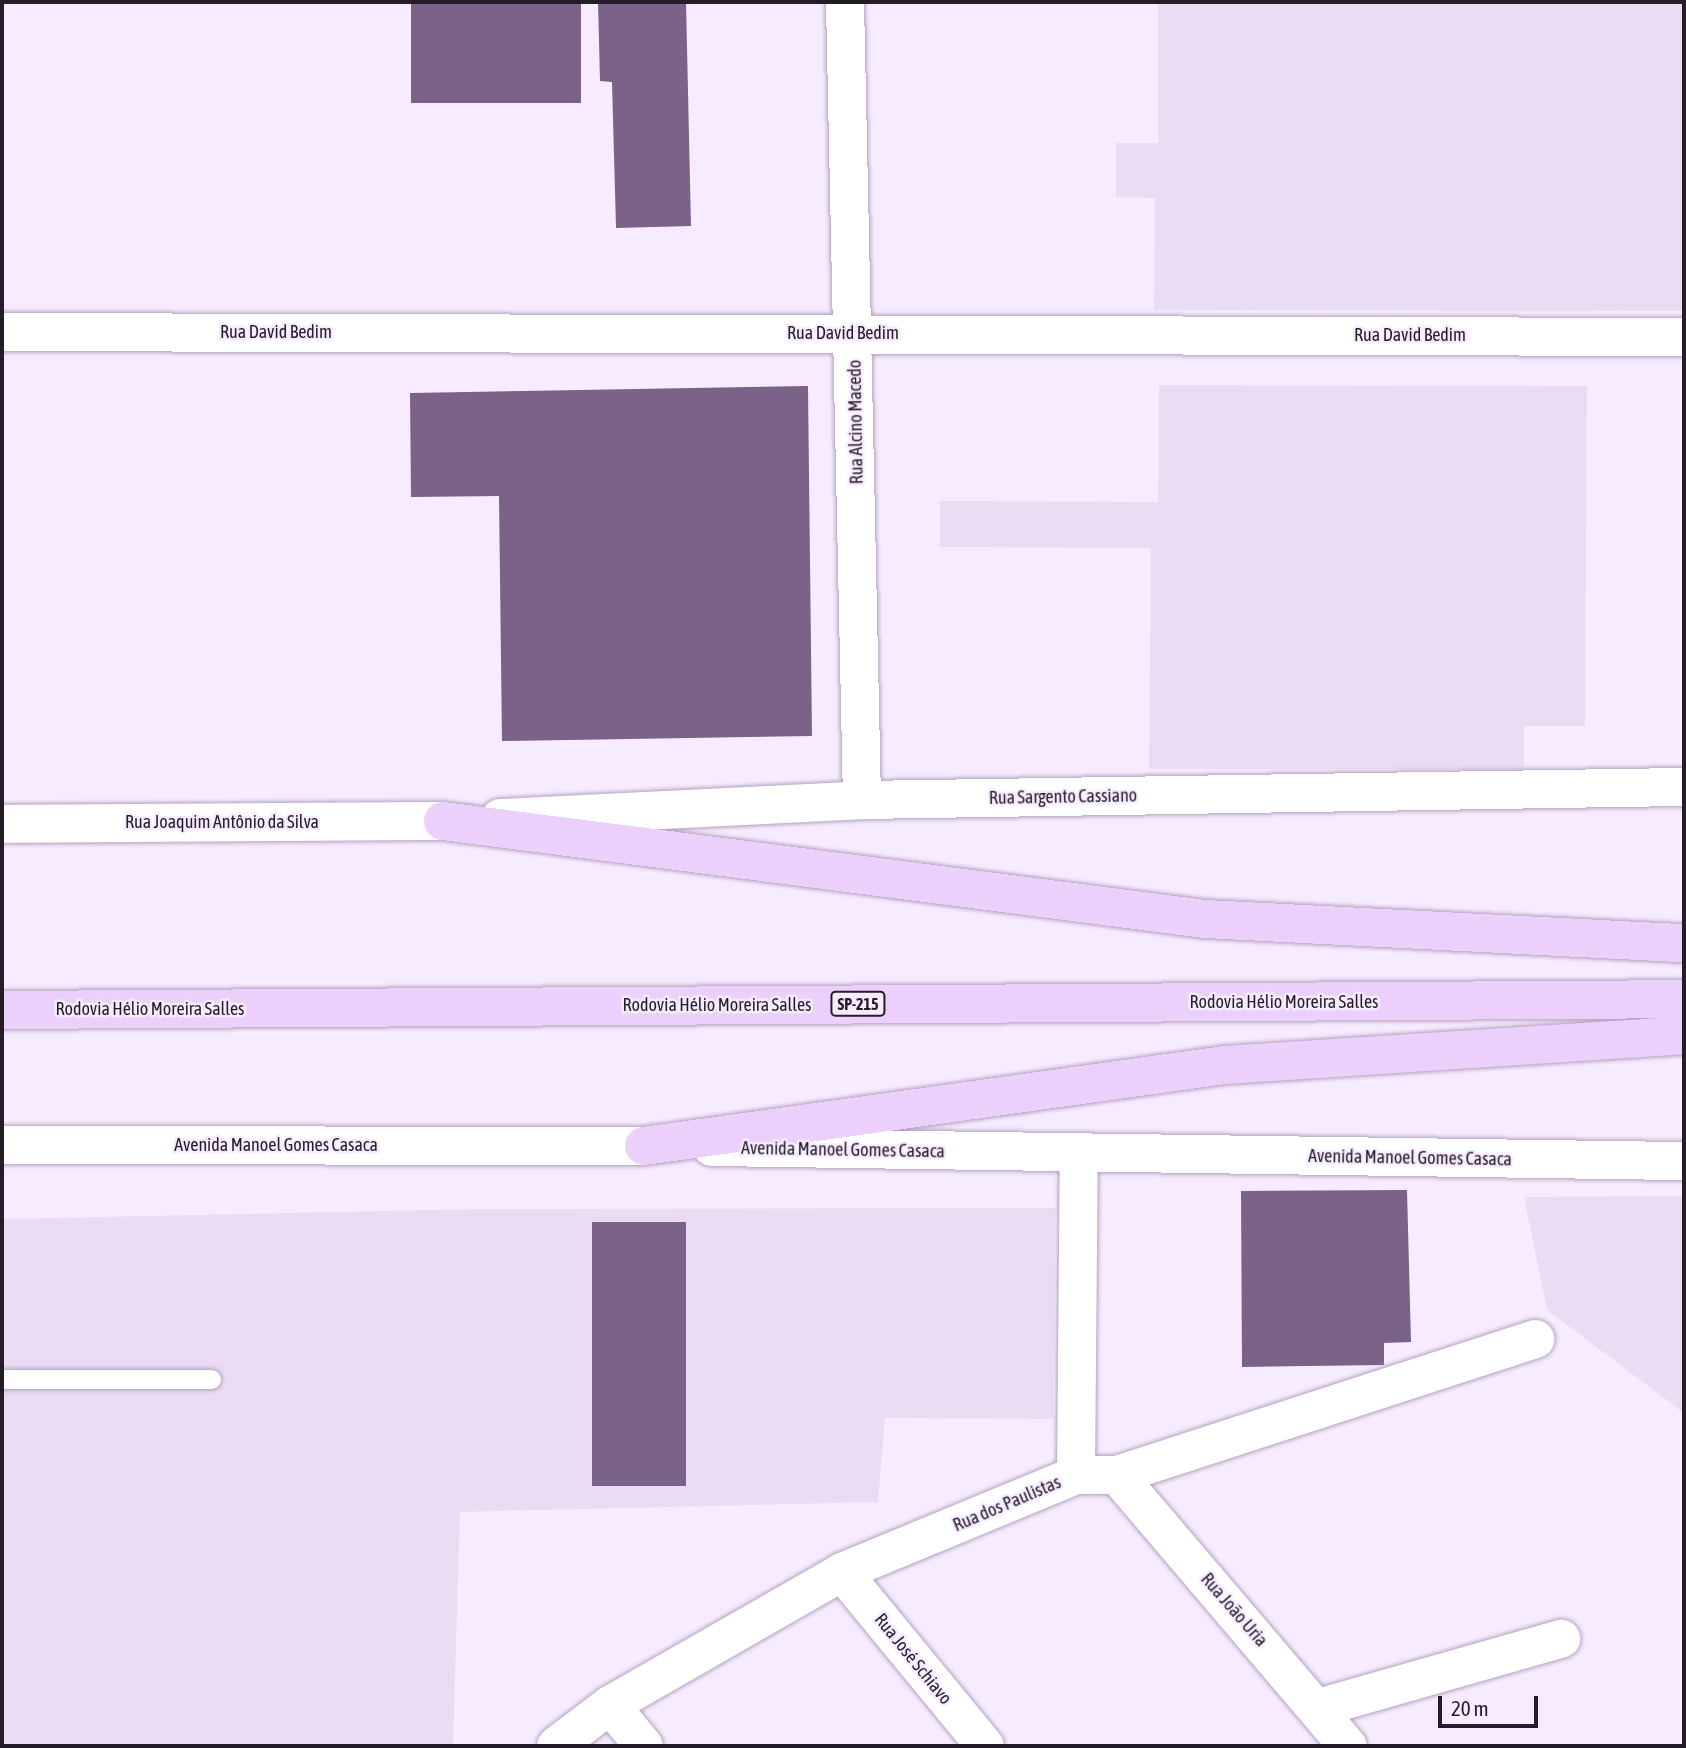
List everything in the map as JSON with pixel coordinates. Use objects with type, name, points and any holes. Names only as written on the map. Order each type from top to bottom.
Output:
[{"type":"main road","points":[[443,821],[1205,919],[1684,943]]},
{"type":"main road","name":"Rodovia Hélio Moreira Salles","points":[[17,1010],[1684,999]]},
{"type":"main road","points":[[643,1146],[1225,1065],[1684,1035]]},
{"type":"street","name":"Rua Alcino Macedo","points":[[845,2],[862,800]]},
{"type":"street","name":"Rua David Bedim","points":[[2,332],[1684,337]]},
{"type":"street","name":"Rua Sargento Cassiano","points":[[443,821],[862,800],[1684,787]]},
{"type":"street","name":"Rua Joaquim Antônio da Silva","points":[[2,824],[443,821]]},
{"type":"street","name":"Avenida Manoel Gomes Casaca","points":[[2,1145],[643,1146],[1079,1155],[1684,1161]]},
{"type":"street","points":[[1076,1475],[1079,1155]]},
{"type":"street","name":"Rua dos Paulistas","points":[[556,1746],[610,1705],[842,1573],[1076,1475],[1117,1475],[1535,1339]]},
{"type":"street","name":"Rua João Uria","points":[[1117,1475],[1348,1746]]},
{"type":"street","name":"Rua José Schiavo","points":[[842,1573],[985,1746]]},
{"type":"street","points":[[1318,1708],[1561,1639]]},
{"type":"street","points":[[610,1705],[644,1746]]},
{"type":"lane","points":[[2,1379],[211,1379]]},
{"type":"shaded area","points":[[1158,2],[1684,2],[1684,311],[1154,310],[1155,198],[1116,197],[1116,143],[1158,143]]},
{"type":"shaded area","points":[[1159,385],[1587,386],[1585,726],[1524,726],[1524,769],[1149,769],[1151,548],[940,547],[940,501],[1158,502]]},
{"type":"shaded area","points":[[1684,1196],[1684,1413],[1547,1310],[1524,1197]]},
{"type":"shaded area","points":[[1055,1208],[1053,1419],[885,1418],[878,1502],[460,1512],[453,1746],[2,1746],[2,1219],[476,1209]]},
{"type":"building","points":[[411,2],[581,2],[581,103],[411,103]]},
{"type":"building","points":[[598,2],[686,2],[691,226],[616,228],[612,82],[600,81]]},
{"type":"building","points":[[808,386],[812,736],[502,741],[499,496],[411,497],[410,393]]},
{"type":"building","points":[[1407,1190],[1411,1342],[1384,1343],[1384,1365],[1242,1367],[1241,1191]]},
{"type":"building","points":[[592,1222],[686,1222],[686,1486],[592,1486]]}]
